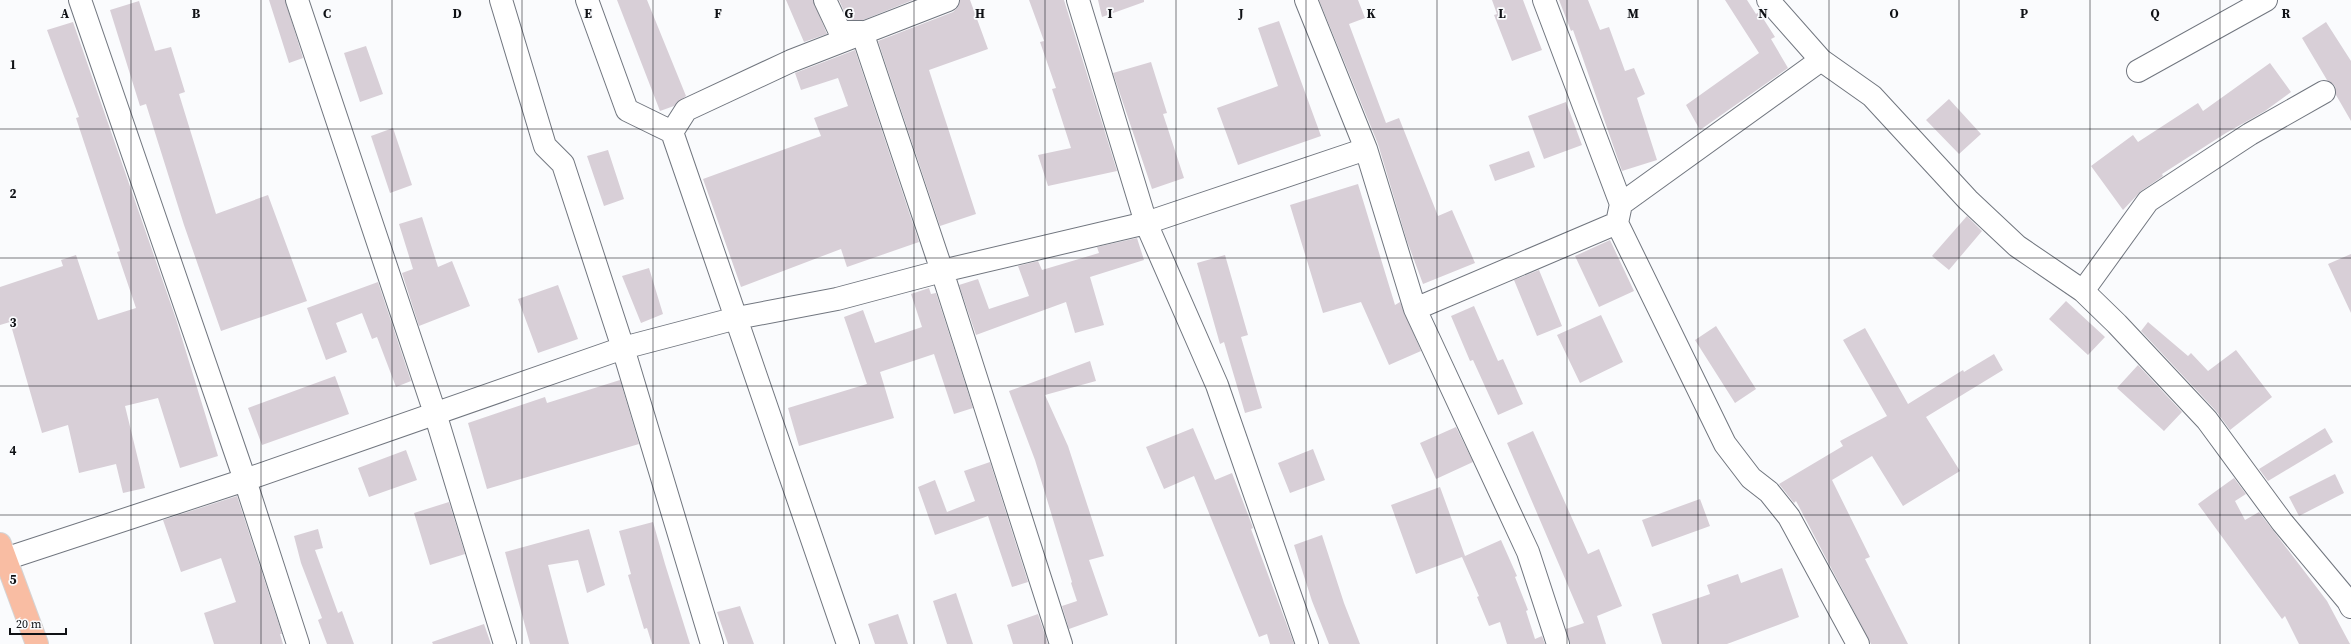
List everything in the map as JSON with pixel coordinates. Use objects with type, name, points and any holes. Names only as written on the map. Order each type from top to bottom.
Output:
[{"type":"main road","points":[[2,551],[7,590],[37,644]]},
{"type":"street","points":[[80,0],[245,480],[298,644]]},
{"type":"street","points":[[296,0],[435,413],[505,644]]},
{"type":"street","points":[[501,0],[545,146],[563,164],[623,348],[712,644]]},
{"type":"street","points":[[587,0],[627,110],[672,132],[848,644]]},
{"type":"street","points":[[825,0],[840,32],[862,32]]},
{"type":"street","points":[[672,132],[686,110],[791,61],[862,32],[948,0]]},
{"type":"street","points":[[1078,0],[1146,223],[1217,385],[1307,644]]},
{"type":"street","points":[[1306,0],[1366,148],[1415,309],[1528,552],[1558,644]]},
{"type":"street","points":[[1544,0],[1619,214],[1725,444],[1751,478],[1769,492],[1789,517],[1858,644]]},
{"type":"street","points":[[1768,0],[1820,60],[1872,96],[1968,200],[2017,246],[2083,291],[2117,324],[2206,420],[2282,522],[2348,600],[2351,607]]},
{"type":"street","points":[[2138,72],[2266,0]]},
{"type":"street","points":[[862,32],[942,271],[1061,644]]},
{"type":"street","points":[[1415,309],[1619,214],[1820,60]]},
{"type":"street","points":[[2083,291],[2148,201],[2250,134],[2324,92]]},
{"type":"street","points":[[2,551],[245,480],[623,348],[737,318],[837,299],[942,271],[1146,223],[1366,148]]},
{"type":"building","points":[[269,0],[285,0],[303,58],[289,63]]},
{"type":"building","points":[[617,0],[647,0],[686,96],[674,106],[660,111]]},
{"type":"building","points":[[786,0],[813,0],[827,34],[804,42]]},
{"type":"building","points":[[839,0],[913,0],[863,20],[848,20]]},
{"type":"building","points":[[960,0],[970,0],[988,49],[929,70],[976,214],[940,226],[878,41],[953,12],[958,7]]},
{"type":"building","points":[[1029,0],[1064,0],[1117,171],[1048,186],[1038,155],[1071,148],[1052,89],[1056,88],[1040,42],[1044,41]]},
{"type":"building","points":[[1098,0],[1144,0],[1144,2],[1102,17]]},
{"type":"building","points":[[1319,0],[1358,0],[1365,18],[1349,24],[1386,123],[1399,118],[1438,216],[1452,210],[1475,263],[1423,284],[1407,241],[1378,144]]},
{"type":"building","points":[[1492,0],[1523,0],[1542,50],[1512,61],[1494,15],[1497,14]]},
{"type":"building","points":[[1559,0],[1588,0],[1600,30],[1609,27],[1625,71],[1634,68],[1645,94],[1637,98],[1657,160],[1622,171],[1573,30],[1571,31]]},
{"type":"building","points":[[1725,0],[1747,0],[1756,14],[1759,12],[1775,37],[1771,39],[1788,68],[1700,130],[1686,105],[1759,53]]},
{"type":"building","points":[[139,1],[155,51],[171,47],[185,92],[179,94],[216,214],[268,195],[307,301],[221,331],[184,225],[146,104],[140,106],[110,10]]},
{"type":"building","points":[[1279,21],[1321,136],[1238,165],[1217,108],[1278,86],[1258,28]]},
{"type":"building","points":[[73,22],[176,319],[218,456],[180,468],[158,398],[125,406],[145,488],[123,493],[116,464],[79,473],[68,425],[42,433],[10,322],[0,325],[0,287],[63,266],[61,260],[76,255],[98,320],[136,308],[117,252],[120,251],[76,118],[79,117],[47,30]]},
{"type":"building","points":[[2326,22],[2351,61],[2351,121],[2336,95],[2335,86],[2327,80],[2302,38]]},
{"type":"building","points":[[366,46],[383,94],[360,102],[344,53]]},
{"type":"building","points":[[855,50],[919,242],[847,267],[841,249],[741,287],[703,179],[821,136],[814,118],[848,106],[838,78],[801,90],[795,73]]},
{"type":"building","points":[[1151,62],[1167,113],[1163,114],[1184,178],[1152,189],[1113,73]]},
{"type":"building","points":[[2270,63],[2291,92],[2265,111],[2226,133],[2162,174],[2163,176],[2141,191],[2123,210],[2091,166],[2133,135],[2138,142],[2198,103],[2203,111]]},
{"type":"building","points":[[1949,99],[1981,134],[1959,154],[1926,120]]},
{"type":"building","points":[[1566,102],[1582,145],[1544,159],[1528,116]]},
{"type":"building","points":[[393,128],[412,185],[390,193],[371,136]]},
{"type":"building","points":[[608,150],[624,199],[604,206],[587,156]]},
{"type":"building","points":[[1529,151],[1535,167],[1495,181],[1489,165]]},
{"type":"building","points":[[1358,184],[1395,305],[1400,302],[1421,351],[1389,365],[1361,302],[1323,313],[1290,205]]},
{"type":"building","points":[[1967,216],[1982,231],[1949,270],[1932,256]]},
{"type":"building","points":[[422,217],[438,267],[452,261],[470,306],[419,326],[402,273],[413,269],[399,224]]},
{"type":"building","points":[[1137,238],[1144,260],[1090,277],[1104,325],[1075,333],[1066,302],[976,335],[959,285],[978,279],[989,309],[1029,296],[1018,266],[1038,261],[1042,270],[1099,253],[1097,247]]},
{"type":"building","points":[[1610,240],[1634,291],[1599,307],[1575,256]]},
{"type":"building","points":[[2351,254],[2351,313],[2328,264]]},
{"type":"building","points":[[1225,255],[1248,335],[1241,337],[1262,408],[1245,413],[1224,342],[1220,344],[1197,263]]},
{"type":"building","points":[[649,268],[663,314],[641,323],[622,276]]},
{"type":"building","points":[[1539,270],[1562,326],[1537,336],[1514,280]]},
{"type":"building","points":[[378,282],[411,381],[396,387],[377,337],[372,339],[362,313],[336,323],[347,352],[326,360],[307,308]]},
{"type":"building","points":[[558,285],[578,339],[538,353],[518,299]]},
{"type":"building","points":[[929,288],[931,294],[936,293],[973,408],[954,414],[934,354],[880,372],[894,418],[799,446],[788,408],[867,384],[844,317],[863,310],[875,343],[922,327],[911,294]]},
{"type":"building","points":[[2066,301],[2105,337],[2088,355],[2049,319]]},
{"type":"building","points":[[1474,306],[1498,361],[1503,359],[1523,404],[1498,415],[1473,360],[1470,361],[1451,316]]},
{"type":"building","points":[[1601,315],[1623,362],[1580,383],[1557,335]]},
{"type":"building","points":[[2148,322],[2188,356],[2191,353],[2208,371],[2236,350],[2272,397],[2230,430],[2216,411],[2141,331]]},
{"type":"building","points":[[1716,326],[1756,389],[1735,403],[1695,340]]},
{"type":"building","points":[[1865,328],[1908,404],[1963,370],[1964,372],[1994,354],[2003,370],[1926,417],[1960,471],[1903,506],[1872,456],[1832,480],[1870,557],[1865,559],[1908,644],[1871,644],[1796,501],[1794,503],[1779,484],[1843,446],[1840,441],[1887,416],[1843,340]]},
{"type":"building","points":[[1090,361],[1096,381],[1045,395],[1068,446],[1104,556],[1089,560],[1108,615],[1069,629],[1062,606],[1077,601],[1035,460],[1009,391]]},
{"type":"building","points":[[2138,365],[2182,412],[2164,431],[2117,388]]},
{"type":"building","points":[[335,376],[349,414],[262,445],[248,408]]},
{"type":"building","points":[[620,380],[639,444],[487,489],[468,423],[545,397],[547,403]]},
{"type":"building","points":[[1456,427],[1473,462],[1436,479],[1420,443]]},
{"type":"building","points":[[1193,428],[1215,480],[1232,473],[1252,525],[1253,528],[1251,529],[1294,644],[1270,644],[1267,634],[1259,637],[1194,476],[1164,489],[1146,447]]},
{"type":"building","points":[[2325,428],[2333,442],[2268,481],[2259,469]]},
{"type":"building","points":[[1533,431],[1588,554],[1599,549],[1622,606],[1597,616],[1606,644],[1570,644],[1566,629],[1584,623],[1507,443]]},
{"type":"building","points":[[1313,449],[1325,480],[1290,493],[1278,463]]},
{"type":"building","points":[[406,450],[417,480],[369,497],[358,468]]},
{"type":"building","points":[[990,462],[1028,582],[1012,587],[988,516],[935,535],[918,487],[935,480],[947,512],[975,501],[964,471]]},
{"type":"building","points":[[2335,474],[2344,493],[2299,516],[2289,497]]},
{"type":"building","points":[[2234,478],[2246,494],[2235,501],[2245,520],[2259,512],[2327,601],[2350,644],[2299,644],[2285,616],[2282,619],[2198,504]]},
{"type":"building","points":[[1440,487],[1465,556],[1501,540],[1517,576],[1515,577],[1528,610],[1526,611],[1535,639],[1542,636],[1545,644],[1507,644],[1500,622],[1489,626],[1477,597],[1479,596],[1462,557],[1416,574],[1391,505]]},
{"type":"building","points":[[237,496],[282,634],[280,634],[283,644],[214,644],[204,613],[236,602],[221,558],[181,572],[163,520]]},
{"type":"building","points":[[1700,499],[1710,526],[1652,547],[1642,520]]},
{"type":"building","points":[[449,502],[465,554],[430,565],[414,513]]},
{"type":"building","points":[[653,522],[690,644],[652,644],[647,628],[644,629],[628,575],[631,574],[619,531]]},
{"type":"building","points":[[318,529],[323,548],[315,550],[338,613],[342,611],[354,644],[327,644],[318,620],[322,618],[301,563],[294,536]]},
{"type":"building","points":[[589,529],[605,585],[587,593],[578,560],[548,565],[569,644],[530,644],[505,552]]},
{"type":"building","points":[[1322,535],[1344,603],[1360,644],[1329,644],[1312,601],[1294,545]]},
{"type":"building","points":[[1782,568],[1799,617],[1727,644],[1662,644],[1652,614],[1710,594],[1707,585],[1738,574],[1741,583]]},
{"type":"building","points":[[956,593],[973,644],[947,644],[933,601]]},
{"type":"building","points":[[740,606],[754,644],[728,644],[717,612]]},
{"type":"building","points":[[898,614],[908,644],[875,644],[868,624]]},
{"type":"building","points":[[1038,614],[1048,644],[1013,644],[1007,625]]},
{"type":"building","points":[[484,624],[491,644],[433,644],[432,642]]}]
